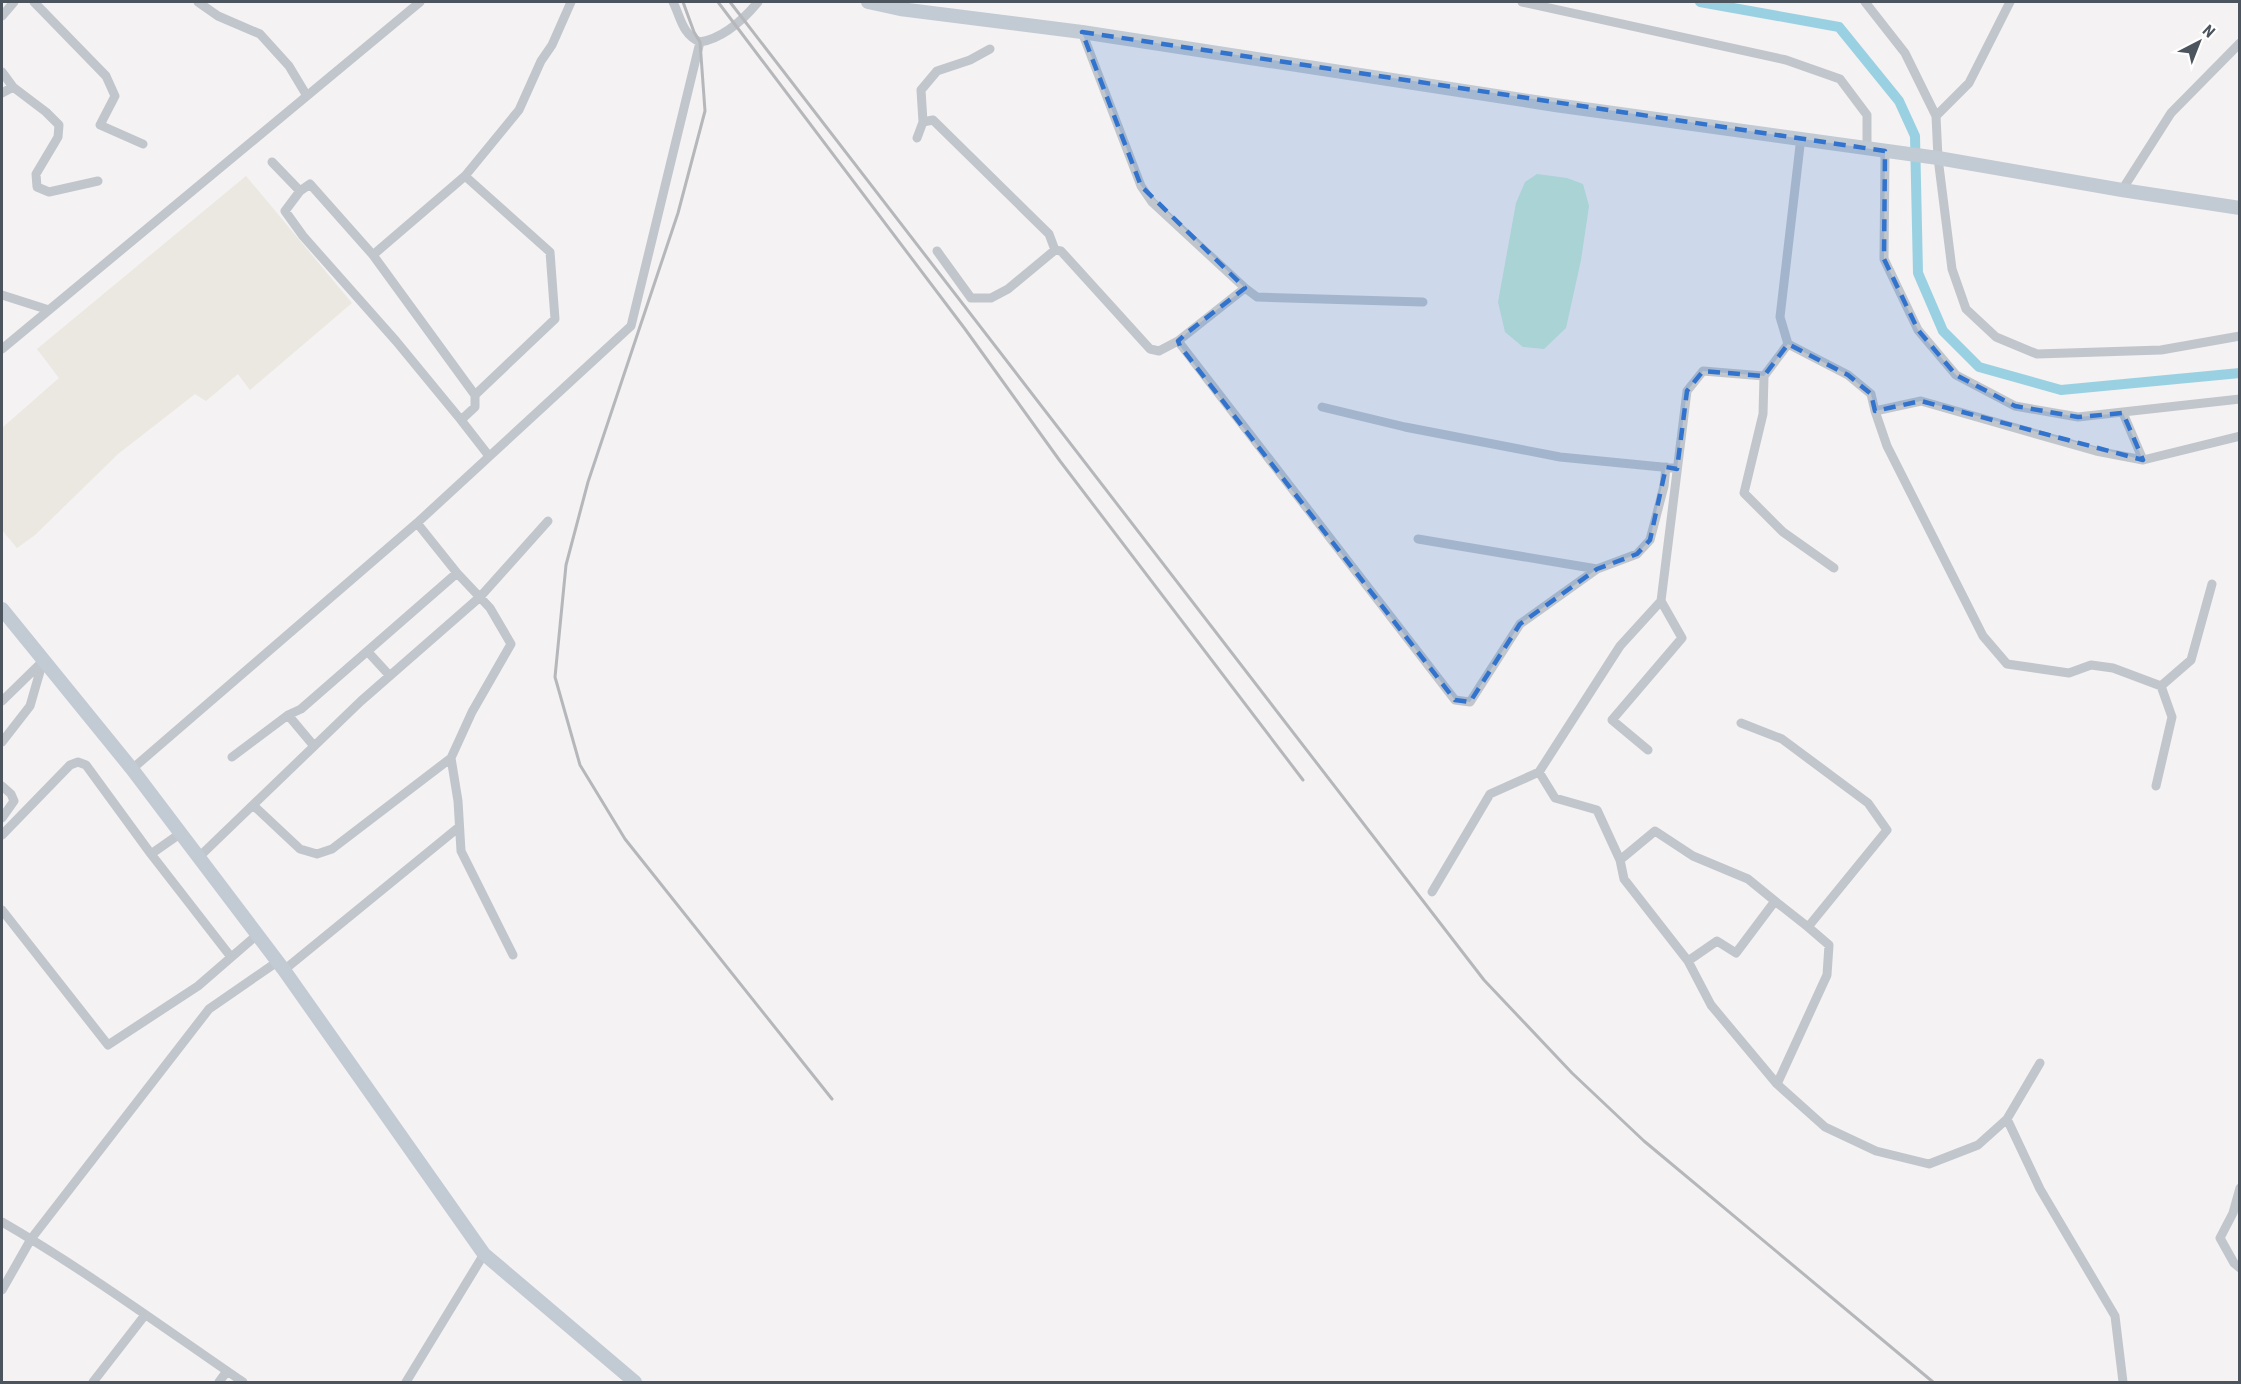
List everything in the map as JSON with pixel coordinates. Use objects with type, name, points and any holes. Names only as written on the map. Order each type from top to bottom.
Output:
[{"type":"main road","points":[[868,2],[903,5],[1555,105],[1938,158],[2240,208]]},
{"type":"main road","points":[[2,609],[181,833],[280,966],[484,1254],[635,1383]]},
{"type":"street","points":[[2,16],[14,2]]},
{"type":"street","points":[[34,2],[106,76],[116,96],[100,126],[143,144]]},
{"type":"street","points":[[198,2],[218,16],[260,34],[289,66],[307,96]]},
{"type":"street","points":[[2,349],[420,2]]},
{"type":"street","points":[[373,255],[465,176],[519,110],[571,2]]},
{"type":"street","points":[[673,2],[685,30],[691,38],[700,42],[713,40],[744,19],[758,2]]},
{"type":"street","points":[[1522,2],[1786,60],[1840,79],[1867,115],[1867,148]]},
{"type":"street","points":[[1865,2],[1905,53],[1936,116],[1938,158],[1952,269],[1966,309],[1996,337],[2037,354],[2161,350],[2240,336]]},
{"type":"street","points":[[1936,116],[1969,83],[2010,2]]},
{"type":"street","points":[[1082,32],[1141,186],[1152,202],[1245,288],[1257,297],[1423,302]]},
{"type":"street","points":[[132,769],[417,523],[631,326],[700,42]]},
{"type":"street","points":[[2122,190],[2171,113],[2240,43]]},
{"type":"street","points":[[917,138],[923,122],[921,90],[937,71],[970,60],[990,49]]},
{"type":"street","points":[[2,72],[13,87],[46,112],[58,125],[58,137],[36,174],[37,187],[49,192],[98,181]]},
{"type":"street","points":[[2,93],[13,87]]},
{"type":"street","points":[[923,122],[933,120],[1048,234],[1055,250],[1060,251],[1150,349],[1159,351],[1178,341],[1245,288]]},
{"type":"street","points":[[1802,138],[1780,317],[1788,344],[1848,375],[1870,394],[1887,446],[1983,636],[2007,664],[2069,674],[2091,665],[2102,666],[2161,686],[2172,717],[2156,786]]},
{"type":"street","points":[[1885,151],[1884,260],[1918,330],[1956,375],[2014,406],[2078,417],[2240,399]]},
{"type":"street","points":[[273,162],[300,191]]},
{"type":"street","points":[[465,176],[550,252],[555,320],[475,395]]},
{"type":"street","points":[[460,420],[475,407],[475,395],[373,255],[310,184],[300,191],[285,211],[303,236],[396,341],[489,456]]},
{"type":"street","points":[[937,251],[971,298],[991,297],[1008,289],[1055,250]]},
{"type":"street","points":[[2,295],[49,310]]},
{"type":"street","points":[[1178,341],[1455,700],[1470,702],[1520,624],[1597,569],[1637,554],[1650,540],[1664,486],[1666,467]]},
{"type":"street","points":[[1788,344],[1764,376],[1763,414],[1744,493],[1784,532],[1834,568]]},
{"type":"street","points":[[1432,892],[1490,794],[1539,772],[1620,646],[1661,601],[1687,391],[1703,371],[1764,376]]},
{"type":"street","points":[[1875,411],[1921,401],[2096,451],[2143,460],[2240,436]]},
{"type":"street","points":[[1322,407],[1405,428],[1560,457],[1677,469]]},
{"type":"street","points":[[2123,413],[2143,460]]},
{"type":"street","points":[[198,857],[314,746],[480,597],[548,521]]},
{"type":"street","points":[[253,805],[300,849],[317,854],[332,849],[451,758],[472,712],[511,644],[490,608],[457,573],[417,523]]},
{"type":"street","points":[[1418,539],[1597,569]]},
{"type":"street","points":[[232,757],[288,715],[301,709],[457,573]]},
{"type":"street","points":[[2161,686],[2192,660],[2212,584]]},
{"type":"street","points":[[1648,750],[1612,720],[1682,638],[1661,601]]},
{"type":"street","points":[[368,652],[390,676]]},
{"type":"street","points":[[2,701],[43,661]]},
{"type":"street","points":[[2,742],[30,706],[43,661]]},
{"type":"street","points":[[288,715],[314,746]]},
{"type":"street","points":[[1741,723],[1782,740],[1868,803],[1887,830],[1808,927]]},
{"type":"street","points":[[451,758],[461,851],[513,955]]},
{"type":"street","points":[[2,835],[70,765],[78,762],[86,765],[231,957]]},
{"type":"street","points":[[1539,772],[1555,798],[1597,810],[1620,860],[1624,879],[1688,961],[1711,1005],[1777,1084],[1825,1127],[1876,1151],[1929,1164],[1978,1145],[2007,1119],[2040,1063]]},
{"type":"street","points":[[2,786],[11,794],[14,801],[2,818]]},
{"type":"street","points":[[2,1290],[31,1239],[209,1009],[280,966],[459,827]]},
{"type":"street","points":[[1620,860],[1654,831],[1693,856],[1748,879],[1829,945],[1827,975],[1777,1084]]},
{"type":"street","points":[[151,854],[181,833]]},
{"type":"street","points":[[1688,961],[1717,941],[1736,953],[1775,901]]},
{"type":"street","points":[[2,910],[108,1045],[198,986],[257,935]]},
{"type":"street","points":[[2007,1119],[2040,1189],[2115,1316],[2123,1383]]},
{"type":"street","points":[[2240,1188],[2233,1213],[2220,1238],[2234,1263],[2240,1268]]},
{"type":"street","points":[[2,1222],[145,1315],[243,1383]]},
{"type":"street","points":[[406,1383],[484,1254]]},
{"type":"street","points":[[93,1383],[145,1315]]},
{"type":"street","points":[[219,1383],[227,1371]]},
{"type":"highlighted area","points":[[1082,32],[1885,151],[1884,259],[1918,330],[1956,375],[2015,406],[2078,417],[2123,413],[2143,460],[1921,401],[1875,411],[1871,394],[1848,375],[1788,344],[1764,376],[1703,371],[1687,391],[1677,469],[1666,467],[1650,540],[1637,554],[1597,569],[1520,624],[1470,702],[1455,700],[1180,346],[1178,341],[1188,332],[1245,288],[1141,186]]},
{"type":"shaded area","points":[[246,176],[352,303],[250,390],[238,374],[206,401],[195,394],[118,454],[35,535],[17,548],[2,530],[2,428],[59,378],[37,349]]},
{"type":"green space","points":[[1537,174],[1567,178],[1583,184],[1589,206],[1581,260],[1566,328],[1544,349],[1523,347],[1505,332],[1498,302],[1516,203],[1525,182]]},
{"type":"waterway","points":[[1700,2],[1839,27],[1899,101],[1915,136],[1918,273],[1943,331],[1979,367],[2061,390],[2240,373]]},
{"type":"railway","points":[[683,2],[700,42],[705,111],[678,213],[588,482],[566,565],[555,677],[580,765],[625,839],[832,1099]]},
{"type":"railway","points":[[718,2],[965,329],[1060,461],[1303,780]]},
{"type":"railway","points":[[730,2],[1484,980],[1572,1073],[1644,1141],[1933,1382]]}]
